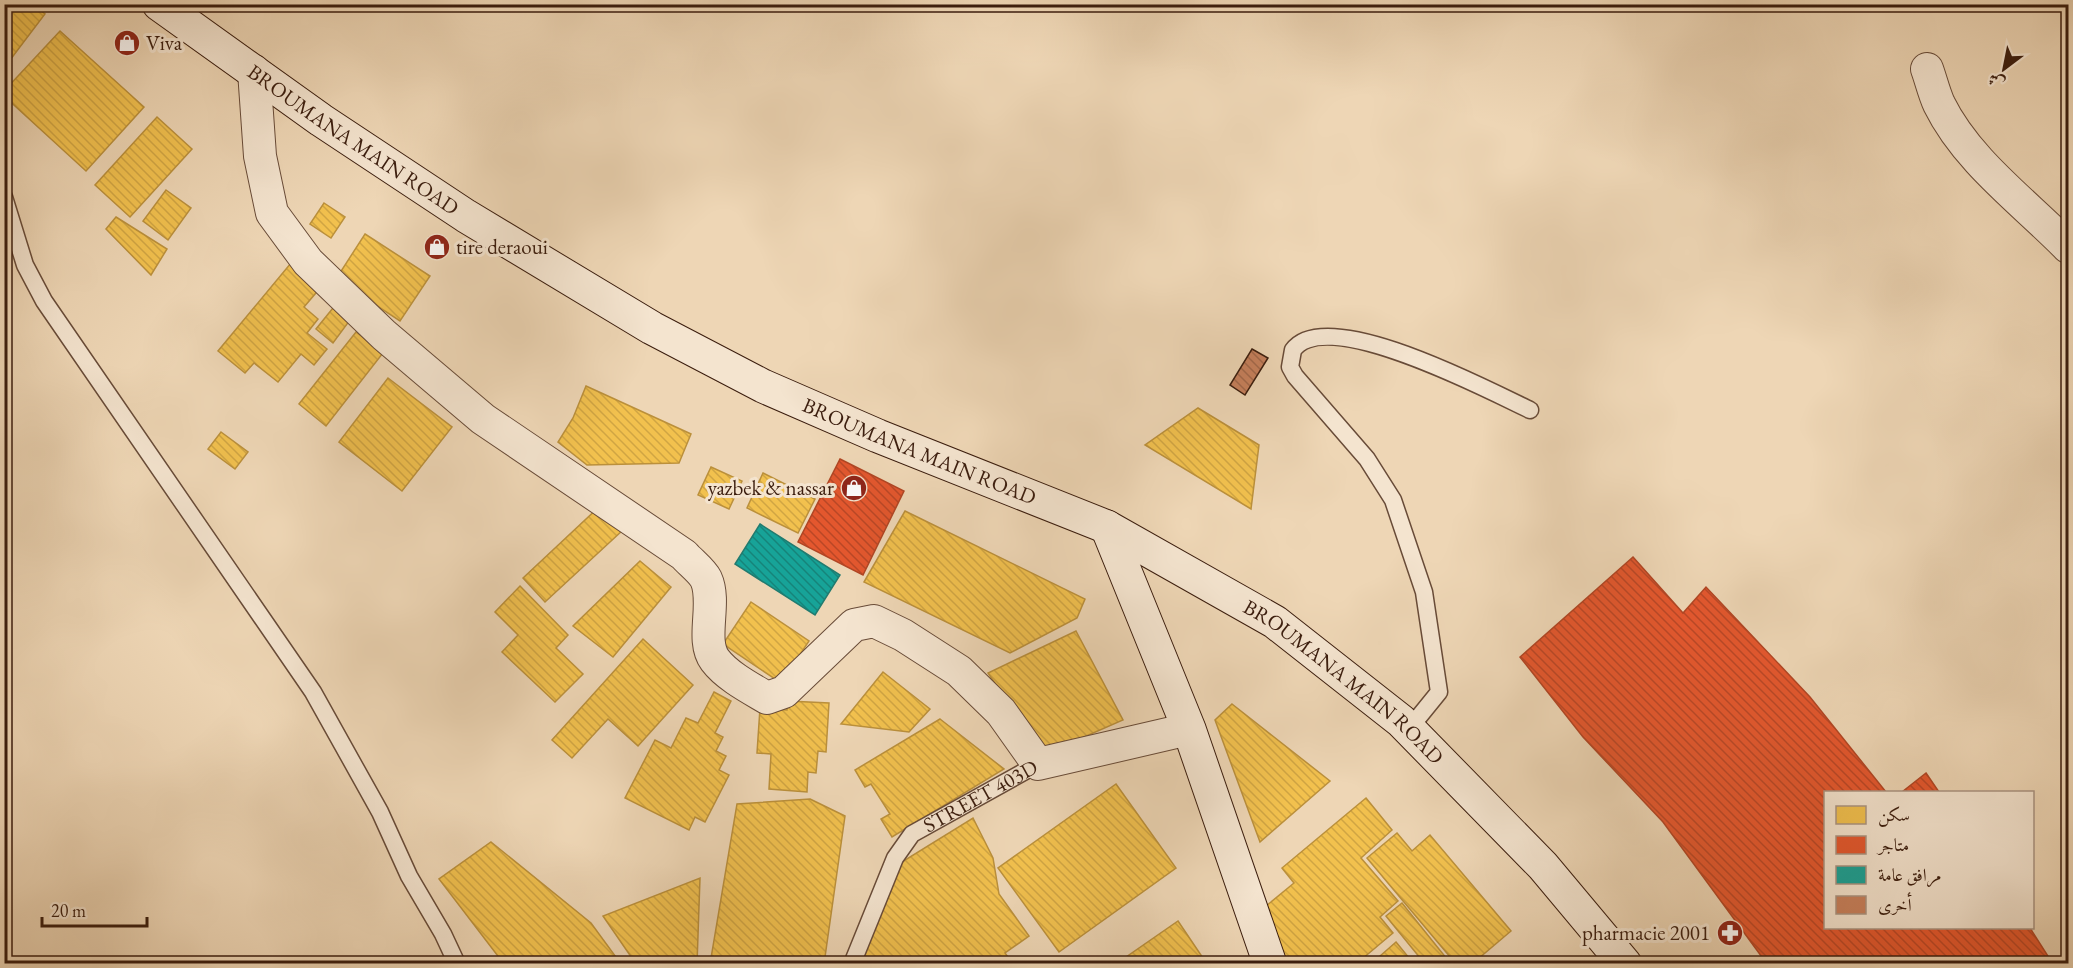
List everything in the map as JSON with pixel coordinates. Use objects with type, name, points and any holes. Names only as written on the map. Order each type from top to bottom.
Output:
[{"type":"main road","name":"BROUMANA MAIN ROAD","points":[[166,7],[321,120],[466,216],[652,328],[763,386],[878,436],[1107,527],[1275,622],[1409,729],[1543,866],[1625,963]]},
{"type":"main road","points":[[1107,527],[1189,729],[1270,963]]},
{"type":"street","points":[[1927,69],[1939,103],[1960,138],[2068,246]]},
{"type":"street","points":[[254,71],[260,156],[272,213],[308,262],[384,335],[483,419],[684,555],[706,579],[712,619],[707,637],[715,660],[746,686],[768,698],[784,692],[854,625],[874,621],[959,671],[1001,712],[1038,764]]},
{"type":"street","name":"STREET 403D","points":[[1038,764],[1189,729]]},
{"type":"lane","points":[[4,197],[25,266],[44,301],[313,692],[380,812],[409,876],[457,963]]},
{"type":"lane","points":[[1409,729],[1439,692],[1424,592],[1393,500],[1367,459],[1295,376],[1290,367],[1293,350],[1306,339],[1359,339],[1417,358],[1530,410]]},
{"type":"lane","name":"STREET 403D","points":[[852,963],[895,858],[912,834],[1038,764]]},
{"type":"building: سكن","points":[[4,4],[32,4],[45,14],[4,68]]},
{"type":"building: سكن","points":[[60,31],[144,107],[86,171],[4,96],[4,91]]},
{"type":"building: سكن","points":[[157,117],[192,149],[130,217],[95,185]]},
{"type":"building: سكن","points":[[166,190],[191,208],[168,240],[143,221]]},
{"type":"building: سكن","points":[[324,203],[345,217],[331,238],[310,224]]},
{"type":"building: سكن","points":[[116,217],[167,249],[151,275],[106,229]]},
{"type":"building: سكن","points":[[365,234],[430,276],[400,321],[336,279]]},
{"type":"building: سكن","points":[[291,263],[321,287],[304,307],[318,319],[307,333],[327,349],[314,365],[301,354],[278,382],[254,363],[245,373],[218,351]]},
{"type":"building: سكن","points":[[337,303],[353,316],[333,343],[316,329]]},
{"type":"building: سكن","points":[[356,332],[383,353],[326,426],[299,404]]},
{"type":"building: سكن","points":[[388,378],[452,427],[402,491],[339,442]]},
{"type":"building: سكن","points":[[586,386],[691,434],[679,463],[587,465],[558,442],[573,418]]},
{"type":"building: سكن","points":[[1198,408],[1259,445],[1251,509],[1145,445]]},
{"type":"building: سكن","points":[[221,432],[248,452],[235,469],[208,449]]},
{"type":"building: سكن","points":[[711,467],[742,481],[729,509],[698,495]]},
{"type":"building: سكن","points":[[763,473],[815,499],[798,533],[747,508]]},
{"type":"building: سكن","points":[[601,505],[623,530],[545,602],[523,578]]},
{"type":"building: سكن","points":[[905,511],[1085,599],[1077,618],[1010,653],[864,582]]},
{"type":"building: سكن","points":[[640,561],[671,587],[613,657],[573,626]]},
{"type":"building: سكن","points":[[520,586],[568,635],[556,648],[583,674],[555,702],[502,652],[518,635],[495,612]]},
{"type":"building: سكن","points":[[751,602],[809,641],[781,683],[723,644]]},
{"type":"building: سكن","points":[[1076,631],[1123,720],[1043,755],[988,673]]},
{"type":"building: سكن","points":[[643,639],[693,685],[638,746],[608,719],[572,758],[552,740]]},
{"type":"building: سكن","points":[[883,672],[930,709],[909,732],[841,724]]},
{"type":"building: سكن","points":[[714,692],[731,701],[715,733],[723,737],[716,751],[726,756],[719,770],[729,775],[705,822],[695,817],[689,830],[625,798],[655,740],[671,748],[686,718],[698,723]]},
{"type":"building: سكن","points":[[788,701],[829,703],[826,752],[818,751],[816,773],[808,772],[807,792],[769,789],[771,754],[757,753],[760,708],[787,710]]},
{"type":"building: سكن","points":[[1232,704],[1330,781],[1260,842],[1215,720]]},
{"type":"building: سكن","points":[[940,719],[1004,769],[892,837],[881,819],[890,814],[871,784],[865,787],[855,770]]},
{"type":"building: سكن","points":[[1116,784],[1176,868],[1059,952],[998,868]]},
{"type":"building: سكن","points":[[1366,798],[1392,830],[1361,858],[1398,901],[1380,917],[1393,933],[1356,964],[1281,964],[1260,911],[1294,883],[1282,868]]},
{"type":"building: سكن","points":[[810,799],[845,816],[824,964],[710,964],[737,804]]},
{"type":"building: سكن","points":[[973,818],[993,858],[999,894],[1029,936],[1005,953],[1013,964],[860,964],[897,865]]},
{"type":"building: سكن","points":[[1397,833],[1412,851],[1430,835],[1511,931],[1472,964],[1456,964],[1367,858]]},
{"type":"building: سكن","points":[[491,842],[591,923],[621,964],[504,964],[439,879]]},
{"type":"building: سكن","points":[[700,878],[697,964],[636,964],[603,916]]},
{"type":"building: سكن","points":[[1402,903],[1451,964],[1425,964],[1386,916]]},
{"type":"building: سكن","points":[[1178,921],[1207,964],[1116,964]]},
{"type":"building: سكن","points":[[1396,942],[1414,964],[1371,964]]},
{"type":"building: متاجر","points":[[840,459],[904,491],[863,575],[798,542]]},
{"type":"building: متاجر","points":[[1633,557],[1683,613],[1706,587],[1810,697],[1885,791],[1824,791],[1824,929],[2031,929],[2053,964],[1767,964],[1663,822],[1583,737],[1520,657]]},
{"type":"building: متاجر","points":[[1926,773],[1938,791],[1903,791]]},
{"type":"building: مرافق عامة","points":[[760,524],[840,575],[815,615],[735,564]]},
{"type":"building: أخرى","points":[[1252,349],[1268,358],[1245,395],[1230,385]]},
{"type":"place","name":"Viva","points":[[127,43]]},
{"type":"place","name":"tire deraoui","points":[[437,247]]},
{"type":"place","name":"yazbek & nassar","points":[[854,488]]},
{"type":"place","name":"pharmacie 2001","points":[[1730,933]]}]
